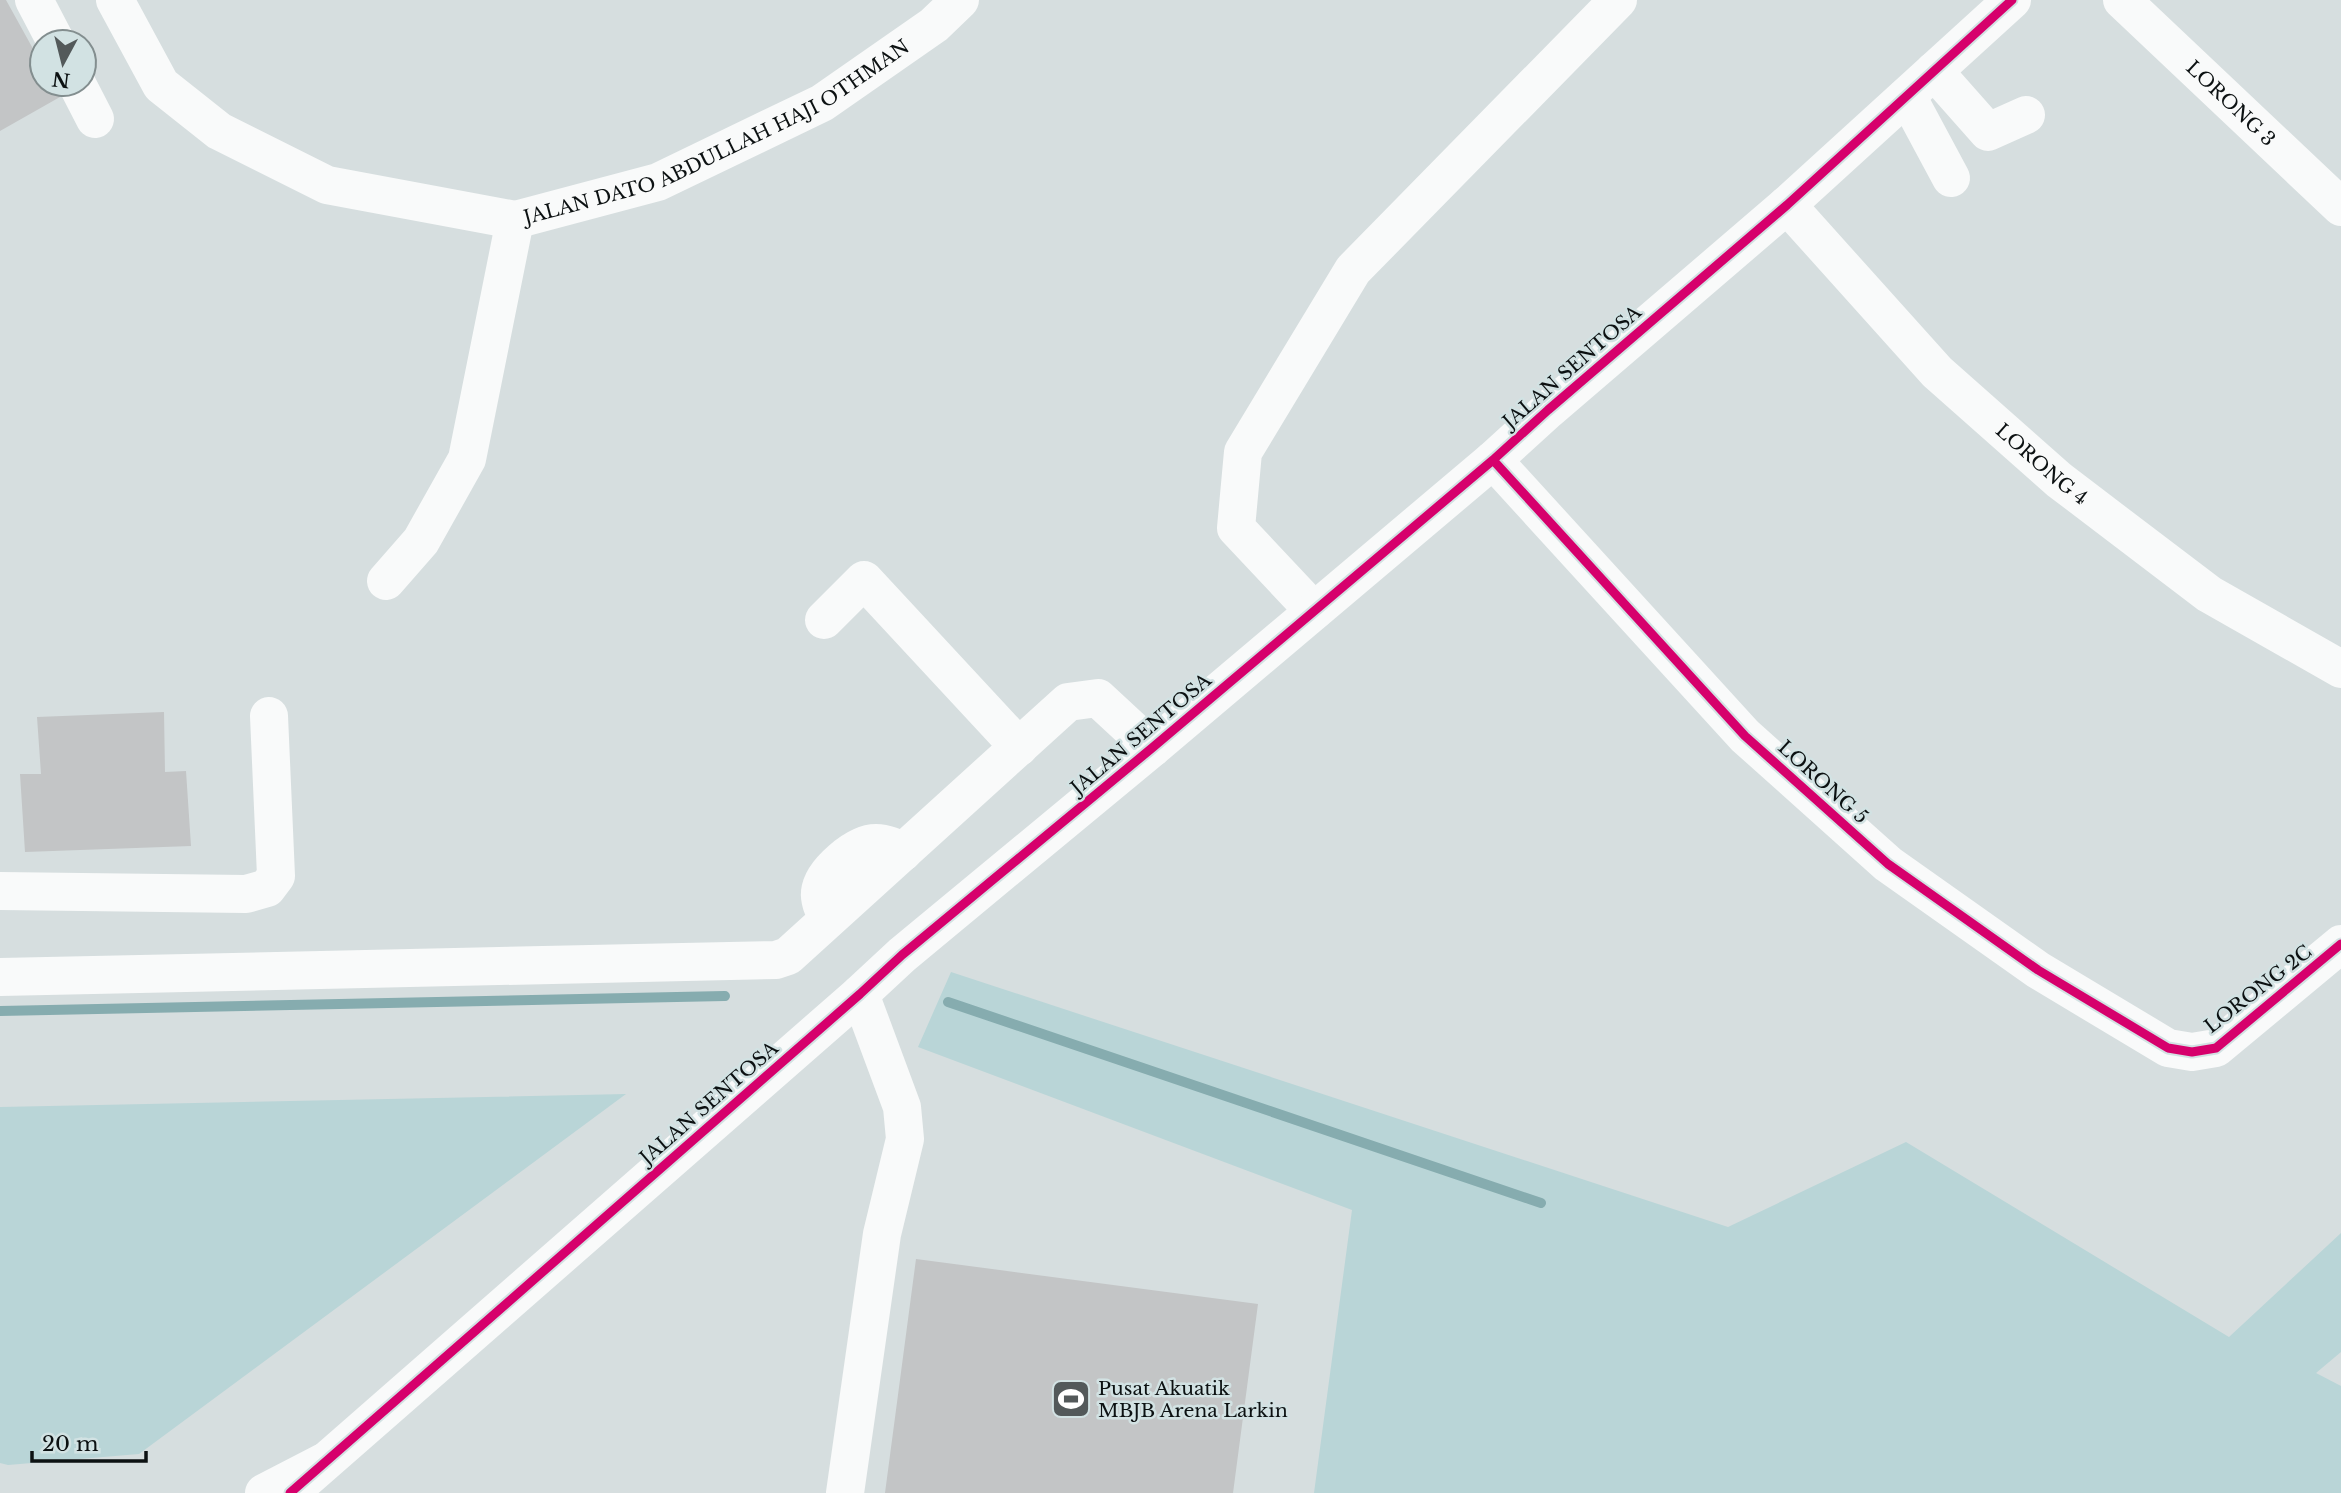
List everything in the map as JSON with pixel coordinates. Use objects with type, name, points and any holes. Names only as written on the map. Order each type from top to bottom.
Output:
[{"type":"street","points":[[34,0],[49,28]]},
{"type":"street","name":"JALAN DATO ABDULLAH HAJI OTHMAN","points":[[115,0],[161,85],[219,131],[327,185],[515,219],[658,182],[822,103],[934,25],[960,0]]},
{"type":"street","points":[[1314,611],[1236,528],[1243,452],[1353,270],[1618,0]]},
{"type":"street","name":"JALAN SENTOSA","points":[[290,1493],[316,1478],[902,955],[1493,460],[1787,205],[2012,0]]},
{"type":"street","name":"LORONG 3","points":[[2122,0],[2341,207]]},
{"type":"street","points":[[1921,83],[1989,132],[2026,115]]},
{"type":"street","points":[[1921,83],[1951,178]]},
{"type":"street","points":[[84,98],[95,119]]},
{"type":"street","name":"LORONG 4","points":[[1787,205],[1937,372],[2059,480],[2209,594],[2341,669]]},
{"type":"street","points":[[386,581],[421,541],[467,459],[515,219]]},
{"type":"street","name":"LORONG 5","points":[[1493,460],[1745,736],[1888,864],[2038,970],[2168,1048],[2192,1052]]},
{"type":"street","points":[[824,620],[864,580],[1019,747]]},
{"type":"street","points":[[0,977],[776,961],[788,956],[1068,702],[1098,698],[1152,748]]},
{"type":"street","points":[[0,891],[246,894],[267,888],[276,876],[269,716]]},
{"type":"street","name":"LORONG 2C","points":[[2192,1052],[2216,1048],[2341,944]]},
{"type":"street","points":[[845,1493],[882,1234],[905,1139],[902,1107],[860,994]]},
{"type":"street","points":[[264,1493],[316,1478]]},
{"type":"shaded area","points":[[951,972],[1728,1227],[1906,1142],[2229,1337],[2341,1233],[2341,1352],[2316,1373],[2341,1386],[2341,1493],[1314,1493],[1352,1210],[918,1047]]},
{"type":"shaded area","points":[[626,1094],[139,1454],[8,1465],[0,1463],[0,1107]]},
{"type":"building","points":[[0,0],[6,0],[28,40],[28,98],[58,98],[0,131]]},
{"type":"building","points":[[164,712],[165,772],[186,771],[191,846],[25,852],[20,774],[41,774],[37,717]]},
{"type":"building","name":"Pusat Akuatik MBJB Arena Larkin","points":[[916,1259],[1258,1304],[1233,1493],[885,1493]]},
{"type":"waterway","points":[[0,1011],[725,996]]},
{"type":"waterway","points":[[948,1002],[1541,1203]]},
{"type":"cycle path","points":[[290,1493],[902,955],[1493,460],[1787,205],[2012,0]]},
{"type":"cycle path","points":[[1493,460],[1745,736],[1888,864],[2038,970],[2168,1048],[2192,1052],[2216,1048],[2341,944]]},
{"type":"place","name":"Pusat Akuatik MBJB Arena Larkin","points":[[1071,1399]]}]
